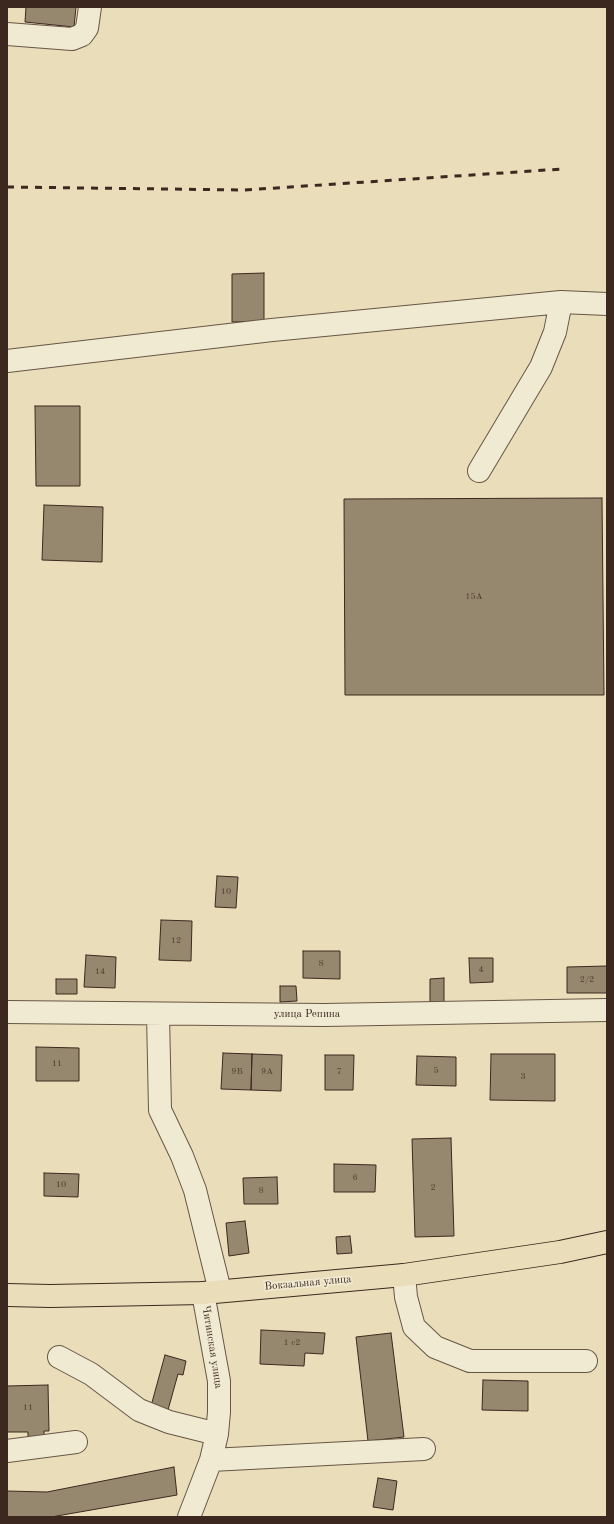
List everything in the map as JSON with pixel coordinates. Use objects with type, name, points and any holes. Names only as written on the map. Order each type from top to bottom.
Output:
[{"type":"main road","name":"Вокзальная улица","points":[[7,1295],[50,1296],[212,1292],[404,1275],[560,1252],[607,1242]]},
{"type":"street","points":[[7,34],[72,39],[82,35],[87,28],[90,7]]},
{"type":"street","points":[[7,361],[272,330],[561,302],[607,304]]},
{"type":"street","points":[[479,471],[541,367],[554,332],[561,302]]},
{"type":"street","name":"улица Репина","points":[[7,1012],[324,1015],[607,1010]]},
{"type":"street","name":"Читинская улица","points":[[158,1014],[160,1110],[182,1156],[195,1190],[212,1292],[219,1382],[217,1434],[211,1460],[189,1517]]},
{"type":"street","points":[[404,1275],[406,1297],[414,1327],[435,1347],[470,1361],[586,1361]]},
{"type":"street","points":[[59,1357],[91,1374],[139,1410],[169,1422],[217,1434]]},
{"type":"street","points":[[7,1451],[76,1442]]},
{"type":"street","points":[[211,1460],[424,1449]]},
{"type":"building","points":[[26,7],[76,7],[74,27],[25,22]]},
{"type":"building","points":[[264,273],[264,321],[232,322],[232,274]]},
{"type":"building","points":[[35,406],[80,406],[80,486],[36,486]]},
{"type":"building","points":[[602,498],[604,695],[345,695],[344,499]]},
{"type":"building","points":[[44,505],[103,507],[102,562],[42,560]]},
{"type":"building","points":[[217,876],[238,877],[236,908],[215,907]]},
{"type":"building","points":[[161,920],[192,921],[191,961],[159,960]]},
{"type":"building","points":[[303,951],[340,951],[340,979],[303,978]]},
{"type":"building","points":[[86,955],[116,957],[115,988],[84,987]]},
{"type":"building","points":[[469,958],[493,958],[493,982],[470,983]]},
{"type":"building","points":[[607,966],[607,993],[567,993],[567,967]]},
{"type":"building","points":[[444,978],[444,1003],[430,1003],[430,979]]},
{"type":"building","points":[[56,979],[77,979],[77,994],[56,994]]},
{"type":"building","points":[[280,986],[296,986],[297,1001],[280,1002]]},
{"type":"building","points":[[36,1047],[79,1048],[79,1081],[36,1081]]},
{"type":"building","points":[[223,1053],[252,1054],[251,1090],[221,1089]]},
{"type":"building","points":[[252,1054],[282,1055],[281,1091],[251,1090]]},
{"type":"building","points":[[491,1054],[555,1054],[555,1101],[490,1100]]},
{"type":"building","points":[[325,1055],[354,1055],[353,1090],[325,1090]]},
{"type":"building","points":[[417,1056],[456,1057],[456,1086],[416,1085]]},
{"type":"building","points":[[451,1138],[454,1236],[415,1237],[412,1139]]},
{"type":"building","points":[[334,1164],[376,1165],[375,1192],[334,1192]]},
{"type":"building","points":[[44,1173],[79,1174],[78,1197],[44,1196]]},
{"type":"building","points":[[277,1177],[278,1204],[244,1204],[243,1178]]},
{"type":"building","points":[[245,1221],[249,1253],[229,1256],[226,1223]]},
{"type":"building","points":[[350,1236],[352,1253],[337,1254],[336,1237]]},
{"type":"building","points":[[261,1330],[325,1333],[323,1354],[305,1353],[304,1366],[260,1364]]},
{"type":"building","points":[[391,1333],[404,1437],[368,1441],[356,1337]]},
{"type":"building","points":[[165,1355],[186,1361],[183,1375],[178,1374],[168,1410],[151,1406]]},
{"type":"building","points":[[483,1380],[528,1381],[528,1411],[482,1410]]},
{"type":"building","points":[[48,1385],[49,1431],[44,1431],[44,1439],[28,1440],[28,1432],[7,1432],[7,1386]]},
{"type":"building","points":[[174,1467],[177,1495],[51,1517],[7,1517],[7,1491],[47,1492]]},
{"type":"building","points":[[378,1478],[397,1481],[393,1510],[373,1507]]},
{"type":"railway","points":[[7,187],[245,190],[562,169]]}]
